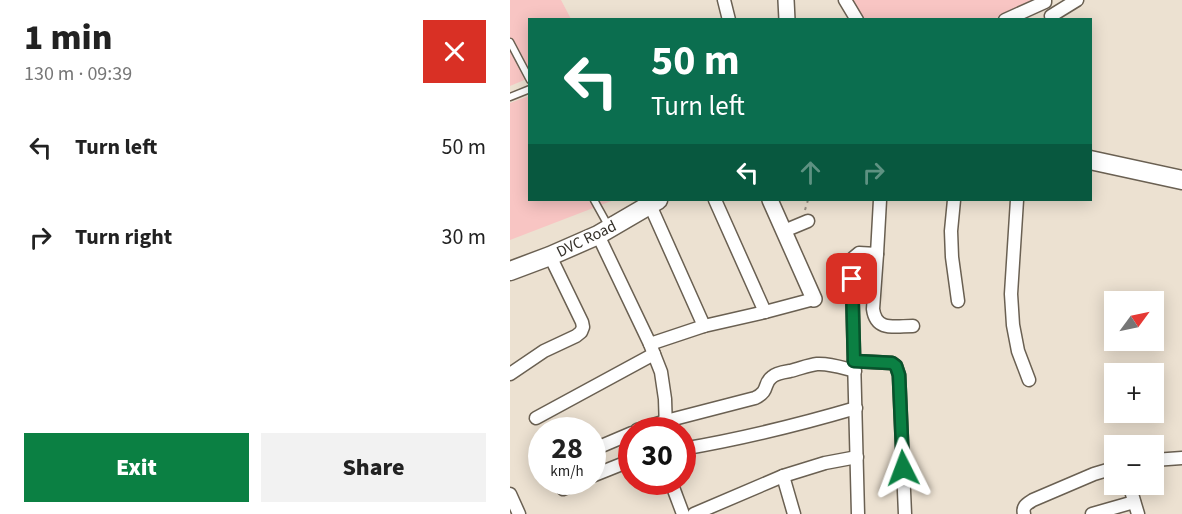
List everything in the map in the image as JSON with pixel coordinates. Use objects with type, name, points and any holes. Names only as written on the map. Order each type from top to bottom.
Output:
[{"type":"main road","points":[[1092,159],[1182,180]]},
{"type":"main road","name":"DVC Road","points":[[510,271],[550,256],[604,231],[654,202]]},
{"type":"street","points":[[724,0],[728,18]]},
{"type":"street","points":[[786,0],[787,18]]},
{"type":"street","points":[[845,0],[855,18]]},
{"type":"street","points":[[1009,18],[1045,1],[1052,18],[1077,0]]},
{"type":"street","points":[[715,201],[765,312]]},
{"type":"street","points":[[538,417],[652,349],[704,326],[814,299],[770,201]]},
{"type":"street","points":[[880,201],[874,318],[879,324],[886,326],[913,326]]},
{"type":"street","points":[[954,201],[951,231],[952,257],[958,301]]},
{"type":"street","points":[[1017,201],[1011,294],[1013,325],[1018,351],[1029,380]]},
{"type":"street","points":[[654,202],[704,326]]},
{"type":"street","points":[[784,231],[808,221]]},
{"type":"street","points":[[604,231],[661,372],[666,417]]},
{"type":"street","points":[[858,514],[853,258],[859,253],[877,255]]},
{"type":"street","points":[[510,374],[544,351],[576,336],[583,327],[550,256]]},
{"type":"street","points":[[695,417],[762,395],[771,377],[783,372],[816,364],[855,366],[892,363],[899,375],[905,514]]},
{"type":"street","points":[[696,446],[765,433],[855,408]]},
{"type":"street","points":[[694,514],[721,509],[783,476],[825,463],[857,457]]},
{"type":"street","points":[[1164,459],[1182,458]]},
{"type":"street","points":[[1024,514],[1025,506],[1033,500],[1104,471]]},
{"type":"street","points":[[783,476],[794,514]]},
{"type":"street","points":[[510,494],[519,514]]},
{"type":"street","points":[[676,495],[683,514]]},
{"type":"street","points":[[1092,514],[1136,508]]},
{"type":"lane","points":[[510,42],[528,76]]},
{"type":"lane","points":[[510,97],[528,90]]},
{"type":"lane","points":[[594,201],[604,231]]},
{"type":"shaded area","points":[[510,0],[561,0],[570,18],[528,18],[528,78],[510,86]]},
{"type":"shaded area","points":[[852,0],[1037,0],[996,18],[862,18]]},
{"type":"shaded area","points":[[528,96],[528,201],[611,201],[510,240],[510,103]]},
{"type":"route","points":[[852,279],[854,361],[892,363],[896,366],[899,375],[903,468]]}]
